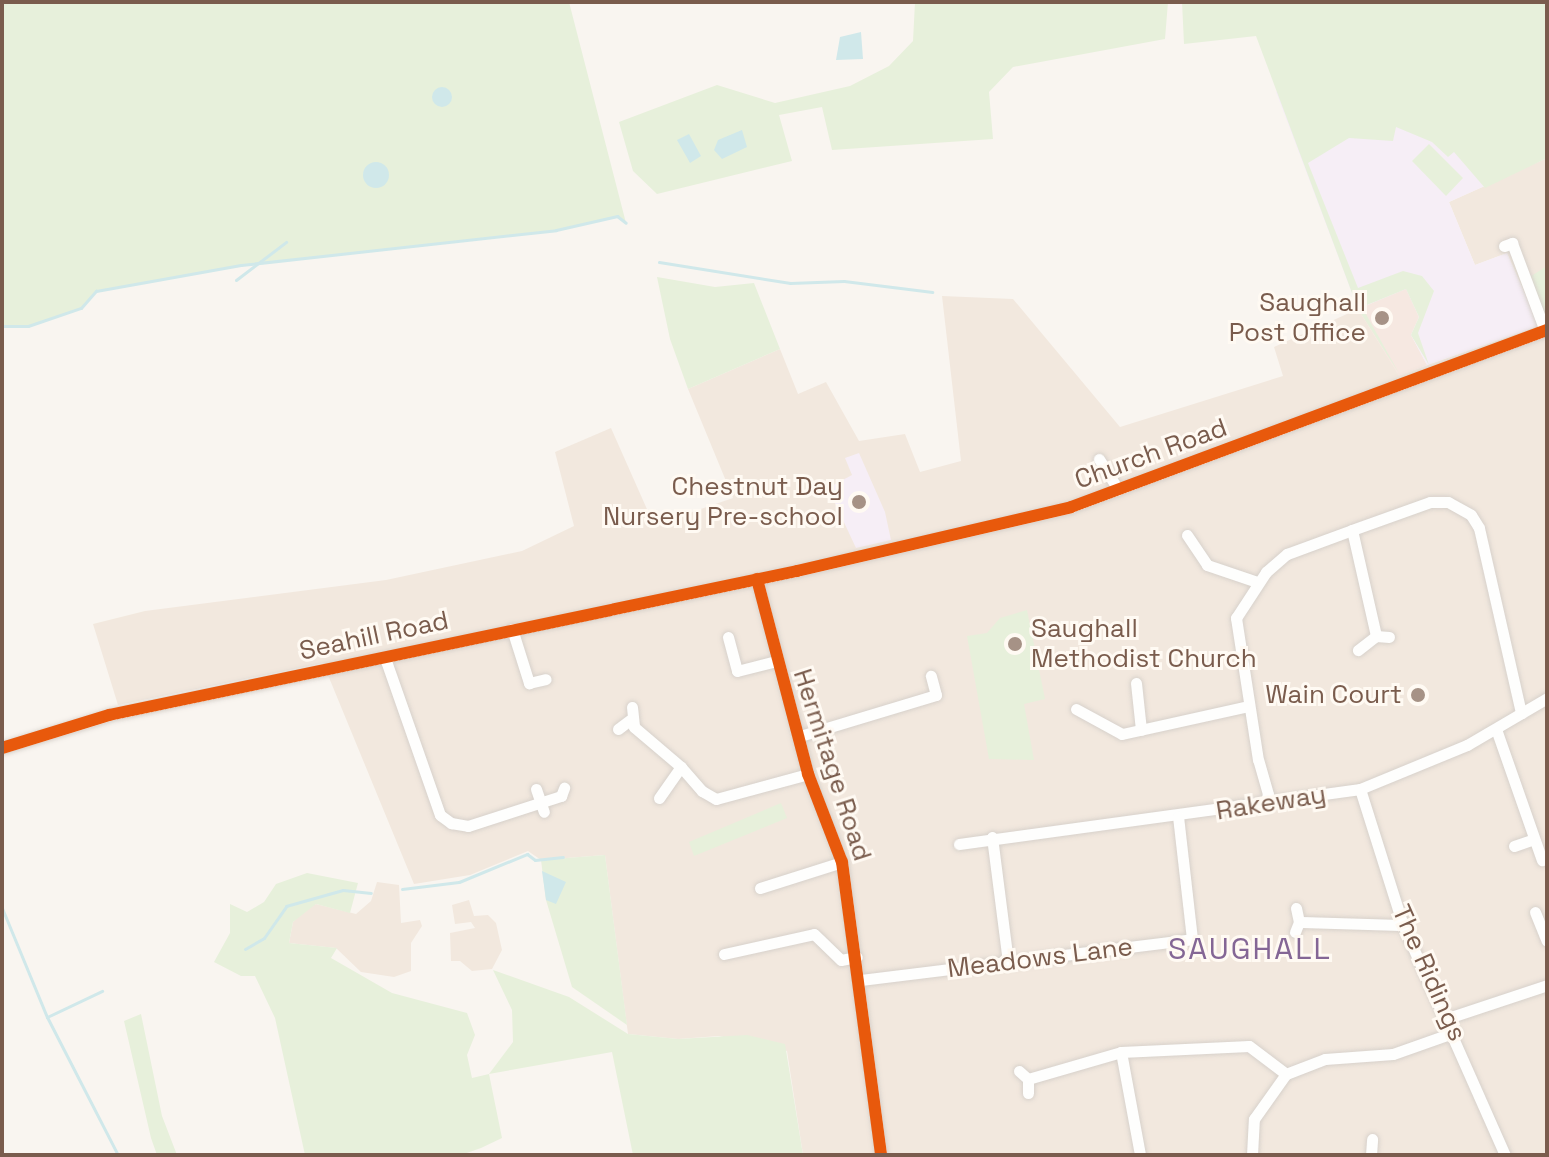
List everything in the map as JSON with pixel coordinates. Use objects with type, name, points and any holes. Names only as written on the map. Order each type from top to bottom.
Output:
[{"type":"street","points":[[1512,243],[1546,330]]},
{"type":"street","name":"Church Road","points":[[757,579],[1057,510],[1546,330]]},
{"type":"street","points":[[1099,459],[1118,489]]},
{"type":"street","points":[[1265,805],[1268,794],[1234,628],[1257,582],[1287,554],[1352,530],[1430,502],[1448,502],[1471,515],[1479,528],[1527,710]]},
{"type":"street","points":[[1352,530],[1376,636]]},
{"type":"street","points":[[1187,535],[1207,565],[1257,582]]},
{"type":"street","name":"Seahill Road","points":[[2,748],[109,715],[757,579]]},
{"type":"street","name":"Hermitage Road","points":[[757,579],[808,774],[842,862],[881,1155]]},
{"type":"street","points":[[512,629],[529,683],[546,679]]},
{"type":"street","points":[[1358,650],[1376,636],[1389,637]]},
{"type":"street","points":[[728,637],[737,671],[776,661]]},
{"type":"street","points":[[385,658],[440,815],[468,826],[542,807],[564,796]]},
{"type":"street","points":[[800,736],[937,701],[931,676]]},
{"type":"street","points":[[1136,683],[1137,731]]},
{"type":"street","name":"Rakeway","points":[[959,844],[992,837],[1178,817],[1360,789],[1496,729],[1547,698]]},
{"type":"street","points":[[1076,709],[1122,734],[1248,706]]},
{"type":"street","points":[[618,729],[630,720],[632,707]]},
{"type":"street","points":[[630,720],[702,791],[716,799],[808,774]]},
{"type":"street","points":[[1496,729],[1525,805],[1531,840],[1542,860]]},
{"type":"street","points":[[659,798],[681,767]]},
{"type":"street","points":[[536,789],[542,807]]},
{"type":"street","name":"The Ridings","points":[[1360,789],[1403,925],[1455,1032],[1505,1155]]},
{"type":"street","name":"Meadows Lane","points":[[860,980],[1192,939],[1178,817]]},
{"type":"street","points":[[992,837],[1008,962]]},
{"type":"street","points":[[1514,846],[1531,840]]},
{"type":"street","points":[[760,888],[842,862]]},
{"type":"street","points":[[1296,908],[1297,927],[1403,925]]},
{"type":"street","points":[[1535,912],[1547,941]]},
{"type":"street","points":[[724,954],[814,934],[841,960],[857,957]]},
{"type":"street","points":[[1448,1018],[1547,985]]},
{"type":"street","points":[[1252,1155],[1254,1119],[1286,1074],[1325,1059],[1393,1054],[1455,1032]]},
{"type":"street","points":[[1028,1093],[1023,1075],[1121,1052],[1249,1046],[1286,1074]]},
{"type":"street","points":[[1121,1052],[1140,1155]]},
{"type":"street","points":[[1371,1155],[1372,1139]]},
{"type":"shaded area","points":[[1335,61],[1547,158],[1449,202],[1475,265],[1507,253],[1539,326],[1427,365],[1411,335],[1419,317],[1406,289],[1358,309],[1276,92]]},
{"type":"shaded area","points":[[1547,158],[1547,1155],[803,1155],[787,1051],[719,1036],[678,1039],[628,1034],[605,855],[541,860],[528,851],[470,875],[414,884],[323,663],[118,705],[93,624],[145,611],[386,580],[522,551],[574,526],[555,452],[611,428],[654,525],[733,498],[688,389],[780,349],[798,394],[826,382],[859,441],[905,434],[920,472],[961,461],[942,296],[1013,299],[1120,427],[1283,376],[1274,347],[1358,309],[1399,375],[1539,326],[1507,253],[1475,265],[1449,202]]},
{"type":"shaded area","points":[[1406,288],[1419,317],[1411,335],[1427,365],[1399,376],[1358,309]]},
{"type":"shaded area","name":"Chestnut Day Nursery Pre-school","points":[[859,453],[885,512],[891,540],[856,548],[828,488],[852,475],[845,458]]},
{"type":"shaded area","points":[[377,882],[399,885],[401,923],[420,920],[422,926],[411,943],[411,971],[394,977],[361,972],[336,948],[289,943],[293,922],[305,910],[316,904],[356,914],[371,901]]},
{"type":"shaded area","points":[[469,900],[474,916],[488,915],[496,923],[502,950],[492,969],[472,971],[460,961],[451,961],[450,933],[475,928],[471,922],[455,924],[452,905]]},
{"type":"green space","points":[[2,2],[569,2],[626,223],[617,216],[556,230],[241,265],[96,291],[81,308],[28,326],[2,326]]},
{"type":"green space","points":[[915,2],[1168,2],[1165,39],[1013,67],[989,92],[993,139],[832,150],[822,107],[779,115],[792,161],[657,194],[633,171],[619,122],[717,85],[775,103],[850,86],[889,66],[913,41]]},
{"type":"green space","points":[[1182,2],[1547,2],[1547,158],[1485,188],[1454,152],[1448,157],[1432,142],[1396,127],[1393,141],[1349,138],[1308,163],[1358,288],[1403,271],[1422,276],[1434,291],[1418,333],[1429,365],[1411,335],[1419,317],[1406,289],[1362,307],[1400,375],[1358,309],[1256,36],[1184,44]]},
{"type":"green space","points":[[1429,144],[1463,178],[1446,196],[1412,161]]},
{"type":"green space","points":[[1547,266],[1547,323],[1528,278]]},
{"type":"green space","points":[[657,277],[715,287],[754,283],[780,349],[688,389],[670,339]]},
{"type":"green space","points":[[1027,610],[1045,699],[1024,704],[1034,760],[989,759],[967,636],[987,633],[1000,618]]},
{"type":"green space","points":[[781,803],[787,818],[694,856],[689,842]]},
{"type":"green space","points":[[605,855],[627,1025],[572,987],[546,900],[541,860]]},
{"type":"green space","points":[[307,873],[358,883],[350,913],[316,904],[293,922],[289,943],[337,948],[331,958],[392,993],[467,1013],[475,1035],[467,1055],[472,1078],[489,1074],[502,1138],[461,1155],[305,1155],[275,1018],[255,976],[241,976],[214,962],[230,933],[230,904],[247,912],[264,902],[276,884]]},
{"type":"green space","points":[[493,970],[569,997],[628,1034],[678,1039],[747,1035],[785,1044],[803,1155],[633,1155],[612,1052],[489,1074],[513,1042],[512,1010]]},
{"type":"green space","points":[[141,1014],[162,1116],[177,1155],[157,1155],[151,1138],[124,1021]]},
{"type":"water","points":[[861,32],[863,59],[836,60],[840,37]]},
{"type":"water","points":[[442,87],[449,90],[452,97],[449,104],[442,107],[435,104],[432,97],[435,90]]},
{"type":"water","points":[[742,130],[747,147],[722,159],[714,150],[718,140]]},
{"type":"water","points":[[689,134],[701,156],[690,163],[677,140]]},
{"type":"water","points":[[376,162],[385,166],[389,175],[385,184],[376,188],[367,184],[363,175],[367,166]]},
{"type":"water","points":[[542,871],[566,882],[556,904],[546,900]]},
{"type":"waterway","points":[[2,326],[28,326],[81,308],[96,291],[241,265],[556,230],[617,216],[626,223]]},
{"type":"waterway","points":[[236,280],[286,242]]},
{"type":"waterway","points":[[659,262],[790,283],[844,281],[932,292]]},
{"type":"waterway","points":[[402,889],[459,882],[527,854],[535,860],[563,857]]},
{"type":"waterway","points":[[245,949],[264,938],[286,906],[343,890],[371,893]]},
{"type":"waterway","points":[[2,908],[47,1017],[118,1155]]},
{"type":"waterway","points":[[47,1017],[102,991]]},
{"type":"cycle path","points":[[2,748],[109,715],[797,571],[1071,507],[1547,330]]},
{"type":"cycle path","points":[[757,579],[808,774],[842,862],[881,1155]]},
{"type":"place","name":"Saughall Post Office","points":[[1382,318]]},
{"type":"place","name":"Chestnut Day Nursery Pre-school","points":[[859,502]]},
{"type":"place","name":"Saughall Methodist Church","points":[[1015,644]]},
{"type":"place","name":"Wain Court","points":[[1418,695]]},
{"type":"district","name":"SAUGHALL","points":[[1250,949]]}]
